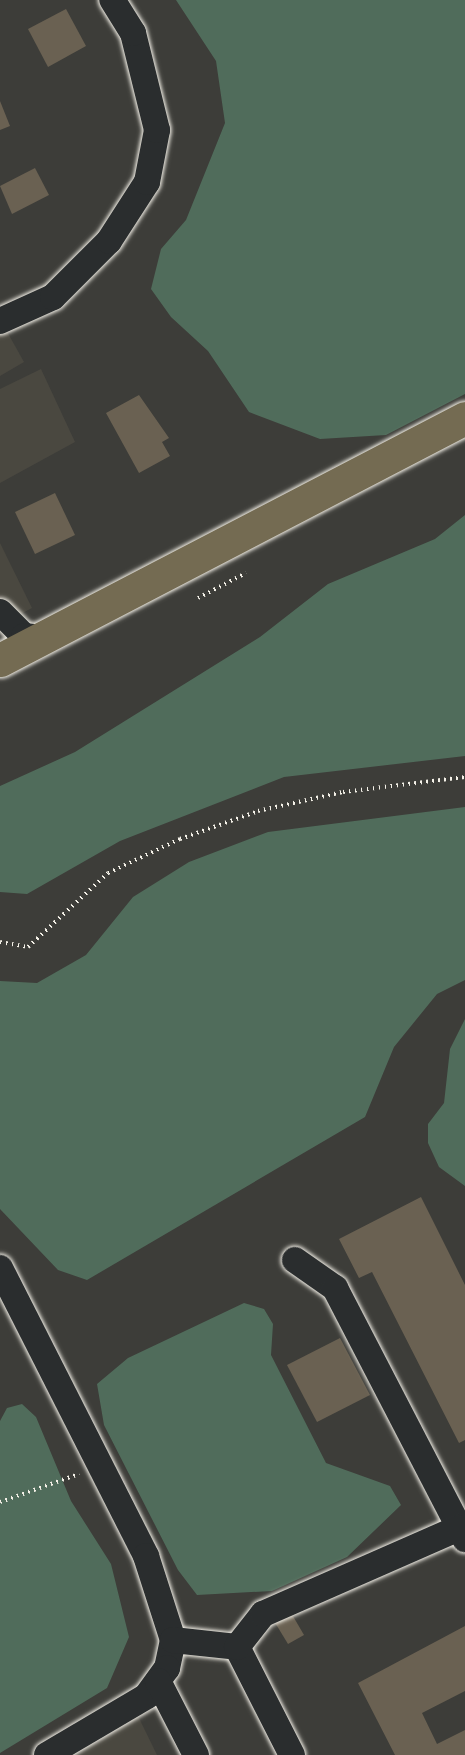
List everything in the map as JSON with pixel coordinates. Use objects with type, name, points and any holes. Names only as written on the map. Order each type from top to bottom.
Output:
[{"type":"main road","points":[[0,660],[465,418]]},
{"type":"street","points":[[0,321],[53,297],[109,241],[147,182],[157,130],[132,33],[112,0]]},
{"type":"street","points":[[0,612],[24,636],[43,638]]},
{"type":"street","points":[[237,1647],[262,1614],[462,1533],[334,1288],[295,1260]]},
{"type":"street","points":[[0,1268],[146,1556],[173,1640],[158,1681],[147,1696],[47,1755]]},
{"type":"street","points":[[173,1640],[237,1647]]},
{"type":"street","points":[[237,1647],[292,1755]]},
{"type":"street","points":[[158,1681],[196,1755]]},
{"type":"path","points":[[198,598],[246,573]]},
{"type":"path","points":[[0,942],[28,947],[108,873],[180,838],[258,811],[343,792],[465,777]]},
{"type":"path","points":[[0,1502],[100,1467]]},
{"type":"shaded area","points":[[5,328],[24,362],[0,376],[0,331]]},
{"type":"shaded area","points":[[41,369],[75,442],[0,483],[0,389]]},
{"type":"shaded area","points":[[0,543],[32,608],[0,625]]},
{"type":"shaded area","points":[[138,1716],[157,1755],[70,1755]]},
{"type":"green space","points":[[176,0],[465,0],[465,394],[386,435],[320,439],[249,412],[208,351],[171,317],[151,289],[161,249],[186,220],[225,123],[216,61]]},
{"type":"green space","points":[[465,515],[465,756],[284,777],[120,841],[27,894],[0,892],[0,786],[75,752],[260,637],[328,584],[435,539]]},
{"type":"green space","points":[[465,807],[465,980],[437,994],[394,1047],[365,1117],[87,1280],[58,1270],[0,1209],[0,981],[37,983],[86,955],[133,897],[189,862],[268,832]]},
{"type":"green space","points":[[465,1019],[465,1186],[439,1167],[428,1143],[428,1124],[444,1103],[450,1049]]},
{"type":"green space","points":[[244,1303],[264,1309],[273,1324],[271,1355],[326,1463],[390,1486],[401,1505],[347,1557],[272,1591],[197,1595],[178,1570],[104,1425],[97,1384],[128,1358]]},
{"type":"green space","points":[[22,1404],[36,1417],[71,1501],[111,1564],[129,1637],[107,1688],[0,1753],[0,1421],[7,1408]]},
{"type":"building","points":[[66,9],[86,46],[48,67],[28,29]]},
{"type":"building","points":[[0,101],[10,126],[0,130]]},
{"type":"building","points":[[35,168],[49,195],[12,214],[0,186]]},
{"type":"building","points":[[139,395],[169,438],[162,442],[170,456],[139,473],[106,413]]},
{"type":"building","points":[[55,493],[75,535],[35,554],[15,512]]},
{"type":"building","points":[[421,1197],[465,1285],[465,1440],[459,1443],[372,1272],[359,1278],[339,1239]]},
{"type":"building","points":[[340,1338],[370,1395],[317,1422],[287,1365]]},
{"type":"building","points":[[290,1611],[304,1635],[288,1644],[274,1621]]},
{"type":"building","points":[[465,1626],[465,1691],[422,1713],[437,1744],[465,1730],[465,1755],[395,1755],[358,1683]]}]
